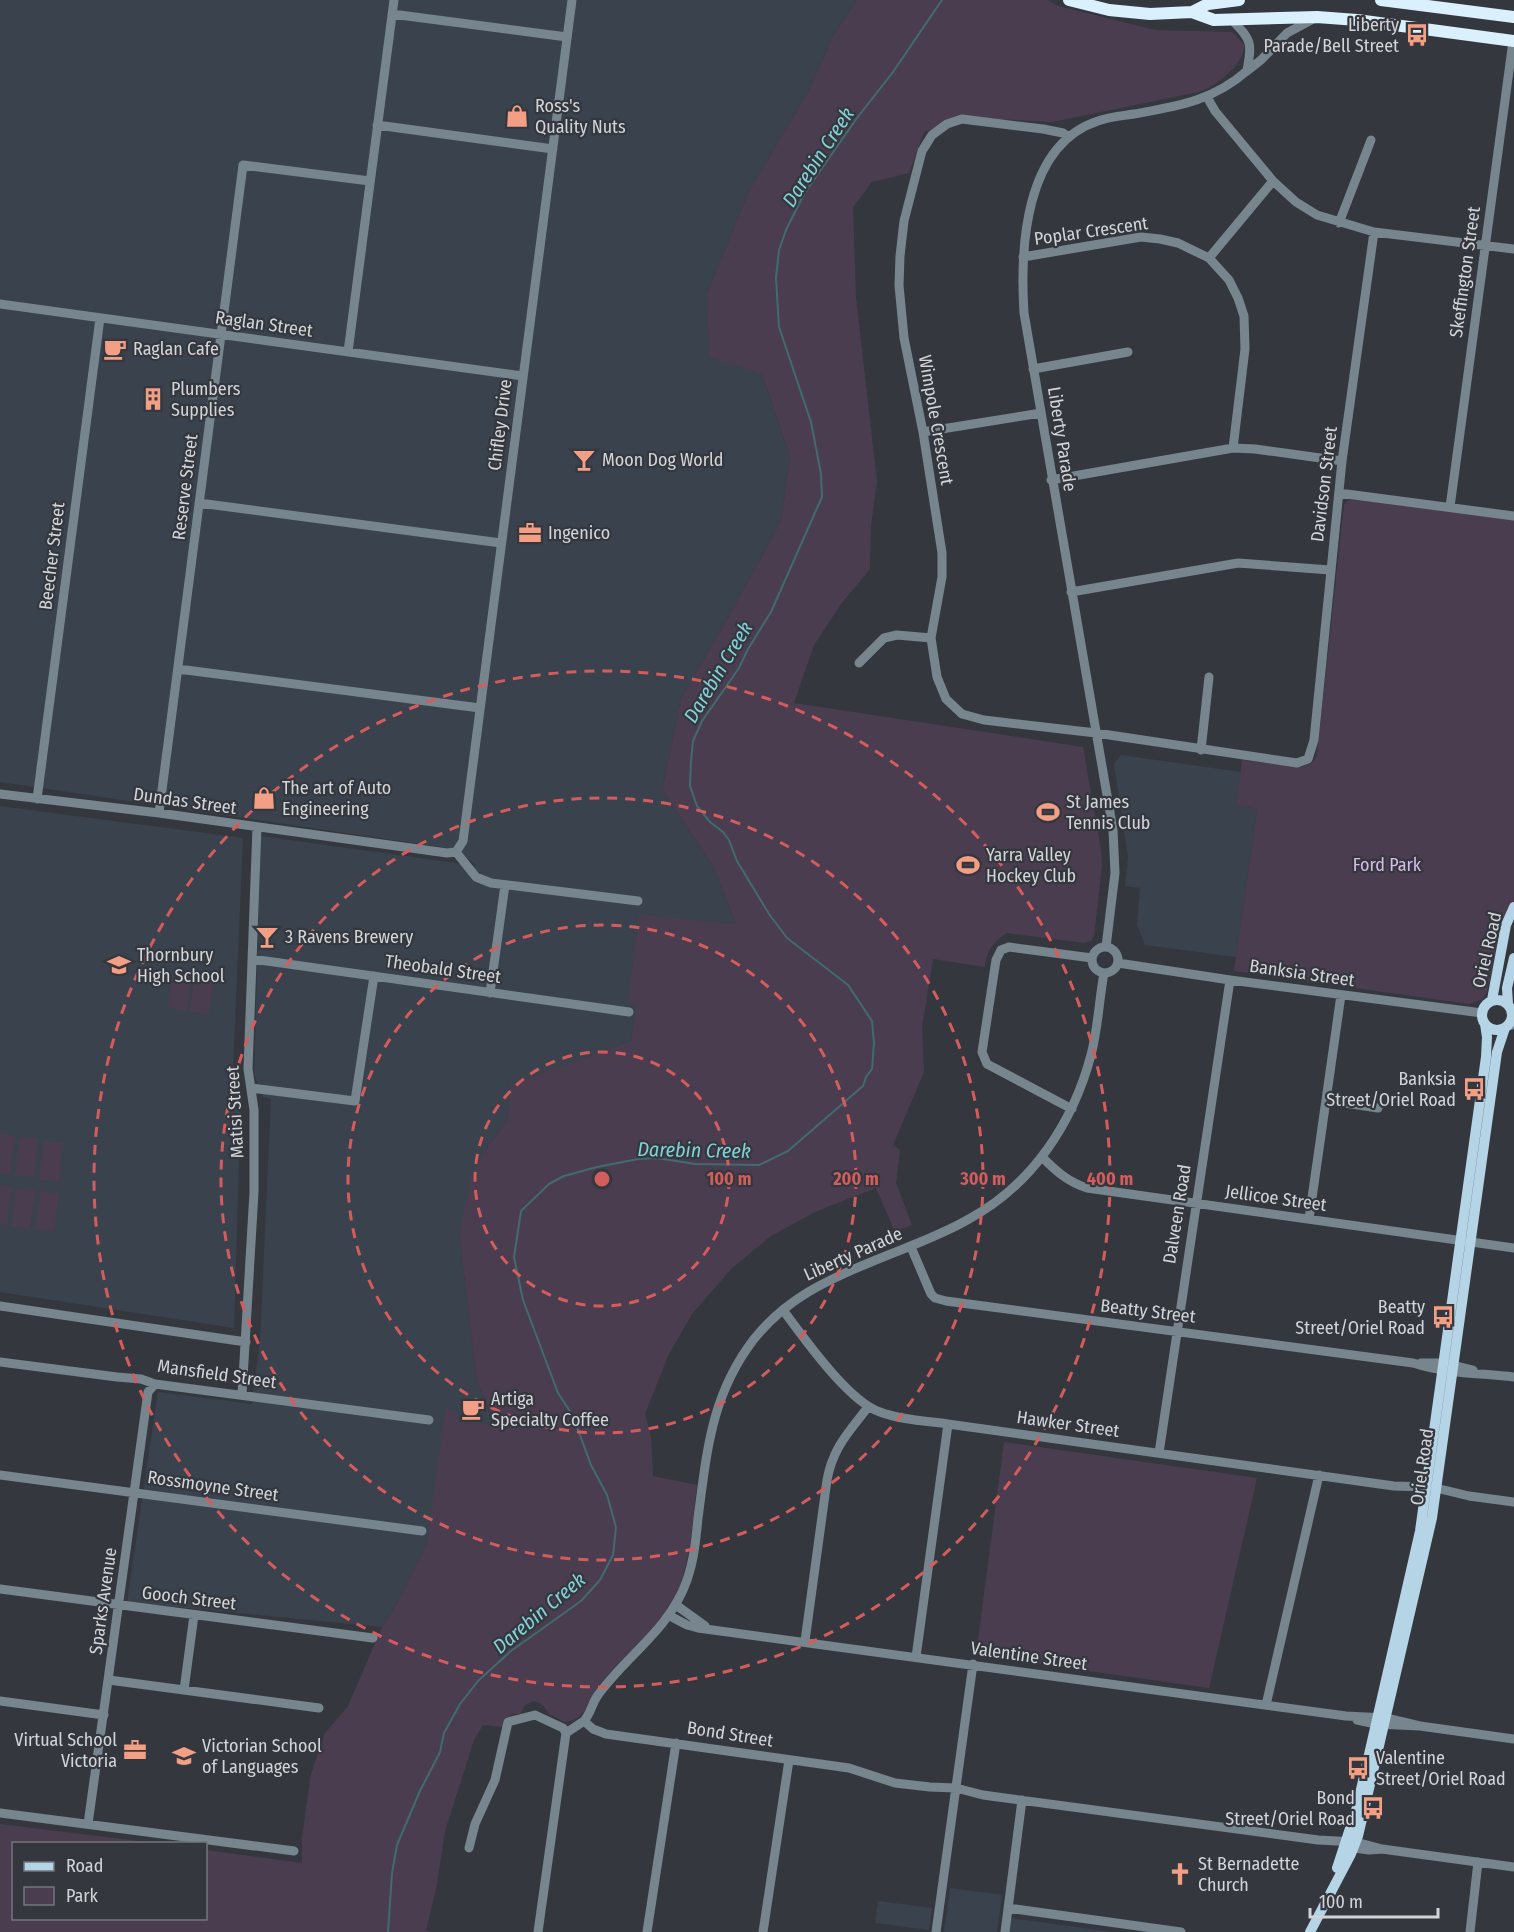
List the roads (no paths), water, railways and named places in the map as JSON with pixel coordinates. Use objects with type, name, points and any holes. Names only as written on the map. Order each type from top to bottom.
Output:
[{"type":"highway","points":[[1069,0],[1099,8],[1133,13],[1192,12],[1214,20],[1317,17],[1358,20],[1514,41]]},
{"type":"highway","points":[[1192,12],[1208,3],[1239,0]]},
{"type":"highway","points":[[1382,0],[1514,17]]},
{"type":"highway","points":[[1410,27],[1414,4]]},
{"type":"main road","name":"Oriel Road","points":[[1492,1000],[1506,925],[1514,907]]},
{"type":"main road","name":"Oriel Road","points":[[1448,1368],[1471,1242],[1497,1052],[1510,1018],[1507,988],[1514,958]]},
{"type":"main road","points":[[1492,1000],[1498,1000],[1510,1018],[1494,1030],[1483,1018],[1487,1003],[1492,1000]]},
{"type":"main road","name":"Oriel Road","points":[[1310,1932],[1350,1844],[1381,1721],[1414,1555],[1431,1491],[1448,1368],[1460,1241],[1486,1057],[1487,1037],[1483,1018]]},
{"type":"street","points":[[348,352],[393,0]]},
{"type":"street","name":"Chifley Drive","points":[[456,852],[464,841],[572,0]]},
{"type":"street","points":[[392,14],[567,37]]},
{"type":"street","name":"Liberty Parade","points":[[1106,947],[1113,896],[1115,853],[1024,313],[1023,257],[1027,225],[1038,182],[1051,157],[1083,127],[1098,121],[1168,108],[1207,97],[1233,83],[1261,60],[1287,33],[1317,17]]},
{"type":"street","points":[[1231,19],[1245,33],[1251,46],[1248,70]]},
{"type":"street","name":"Skeffington Street","points":[[1450,507],[1514,41]]},
{"type":"street","points":[[1207,97],[1215,111],[1273,181],[1296,202],[1317,215],[1374,232],[1514,249]]},
{"type":"street","name":"Wimpole Crescent","points":[[1070,137],[1063,133],[1043,129],[962,119],[947,124],[932,135],[922,151],[904,221],[899,285],[904,338],[923,432],[942,553],[942,577],[931,638],[937,677],[946,699],[962,714],[984,720],[1096,733],[1297,763],[1308,759],[1314,740]]},
{"type":"street","points":[[377,125],[553,149]]},
{"type":"street","points":[[1339,223],[1371,140]]},
{"type":"street","name":"Reserve Street","points":[[159,813],[243,165],[370,181]]},
{"type":"street","points":[[1209,258],[1273,181]]},
{"type":"street","name":"Davidson Street","points":[[1314,740],[1342,461],[1374,232]]},
{"type":"street","name":"Poplar Crescent","points":[[1023,257],[1141,237],[1187,246],[1209,258],[1229,280],[1244,316],[1245,349],[1233,448]]},
{"type":"street","name":"Raglan Street","points":[[0,304],[523,376]]},
{"type":"street","name":"Beecher Street","points":[[38,799],[100,318]]},
{"type":"street","points":[[1033,369],[1128,352]]},
{"type":"street","points":[[923,432],[1041,413]]},
{"type":"street","points":[[1051,480],[1233,448],[1342,461]]},
{"type":"street","points":[[1339,493],[1514,516]]},
{"type":"street","points":[[199,503],[501,543]]},
{"type":"street","points":[[1071,592],[1238,563],[1330,570]]},
{"type":"street","points":[[860,663],[884,638],[897,635],[931,638]]},
{"type":"street","points":[[178,669],[480,708]]},
{"type":"street","points":[[1201,750],[1209,677]]},
{"type":"street","name":"Dundas Street","points":[[0,794],[159,813],[447,854],[456,852]]},
{"type":"street","name":"Matisi Street","points":[[242,1395],[255,1152],[254,1110],[248,1069],[257,827]]},
{"type":"street","points":[[456,852],[476,877],[491,883],[638,901]]},
{"type":"street","points":[[490,993],[505,885]]},
{"type":"street","points":[[1072,1109],[987,1064],[982,1052],[996,960],[1001,950],[1009,947],[1092,958]]},
{"type":"street","points":[[1106,947],[1114,951],[1118,963],[1112,972],[1104,973],[1096,969],[1092,958],[1097,950],[1106,947]]},
{"type":"street","name":"Theobald Street","points":[[252,959],[629,1012]]},
{"type":"street","name":"Banksia Street","points":[[1118,963],[1483,1018]]},
{"type":"street","name":"Liberty Parade","points":[[584,1721],[599,1695],[670,1616],[676,1605],[691,1570],[708,1442],[718,1406],[742,1356],[767,1325],[810,1290],[834,1277],[911,1247],[962,1223],[988,1208],[1042,1158],[1072,1109],[1092,1054],[1104,973]]},
{"type":"street","points":[[251,1088],[355,1101],[374,976]]},
{"type":"street","name":"Dalveen Road","points":[[1159,1453],[1230,980]]},
{"type":"street","points":[[1309,1219],[1341,995]]},
{"type":"street","points":[[1326,1100],[1378,1108]]},
{"type":"street","name":"Jellicoe Street","points":[[1042,1158],[1069,1181],[1087,1188],[1514,1248]]},
{"type":"street","name":"Beatty Street","points":[[911,1247],[927,1287],[937,1299],[1514,1377]]},
{"type":"street","points":[[0,1306],[246,1342]]},
{"type":"street","name":"Hawker Street","points":[[783,1310],[851,1394],[868,1407],[894,1416],[1514,1502]]},
{"type":"street","name":"Mansfield Street","points":[[0,1362],[141,1378],[155,1384],[429,1420]]},
{"type":"street","name":"Sparks Avenue","points":[[87,1824],[148,1392],[155,1384]]},
{"type":"street","points":[[805,1641],[829,1470],[837,1447],[868,1407]]},
{"type":"street","points":[[916,1657],[948,1424]]},
{"type":"street","name":"Rossmoyne Street","points":[[0,1475],[422,1531]]},
{"type":"street","points":[[1266,1705],[1319,1475]]},
{"type":"street","name":"Gooch Street","points":[[0,1589],[373,1638]]},
{"type":"street","name":"Valentine Street","points":[[676,1605],[707,1628]]},
{"type":"street","points":[[184,1690],[194,1615]]},
{"type":"street","name":"Valentine Street","points":[[670,1616],[687,1625],[707,1628],[1514,1739]]},
{"type":"street","points":[[936,1932],[973,1664]]},
{"type":"street","points":[[109,1680],[319,1708]]},
{"type":"street","points":[[0,1701],[104,1715]]},
{"type":"street","points":[[469,1848],[475,1824],[495,1780],[508,1722],[535,1715],[563,1728],[566,1733],[538,1932]]},
{"type":"street","points":[[566,1733],[584,1721]]},
{"type":"street","name":"Bond Street","points":[[584,1721],[606,1734],[849,1768],[895,1783],[1514,1867]]},
{"type":"street","points":[[647,1932],[676,1743]]},
{"type":"street","points":[[763,1932],[789,1760]]},
{"type":"street","points":[[1005,1932],[1022,1800]]},
{"type":"street","points":[[0,1813],[294,1851]]},
{"type":"street","points":[[1470,1932],[1478,1862]]},
{"type":"street","points":[[1008,1908],[1181,1932]]},
{"type":"waterway","name":"Darebin Creek","points":[[388,1932],[392,1873],[397,1845],[419,1793],[440,1752],[444,1733],[460,1704],[478,1681],[511,1651],[581,1601],[600,1580],[613,1555],[616,1527],[607,1495],[591,1465],[573,1416],[558,1393],[523,1300],[514,1257],[521,1211],[549,1184],[564,1176],[638,1159],[657,1158],[695,1164],[759,1165],[788,1151],[863,1086],[872,1069],[874,1043],[872,1021],[848,985],[787,938],[769,914],[737,861],[729,840],[697,806],[690,786],[691,761],[693,741],[702,721],[739,668],[771,612],[822,497],[821,474],[811,422],[779,327],[776,278],[779,250],[804,194],[857,118],[893,72],[942,0]]},
{"type":"place","name":"Liberty Parade/Bell Street","points":[[1417,35]]},
{"type":"place","name":"Ross's Quality Nuts","points":[[517,116]]},
{"type":"place","name":"Raglan Cafe","points":[[115,349]]},
{"type":"place","name":"Plumbers Supplies","points":[[153,399]]},
{"type":"place","name":"Moon Dog World","points":[[584,460]]},
{"type":"place","name":"Ingenico","points":[[530,533]]},
{"type":"place","name":"The art of Auto Engineering","points":[[264,798]]},
{"type":"place","name":"St James Tennis Club","points":[[1048,812]]},
{"type":"place","name":"Yarra Valley Hockey Club","points":[[968,865]]},
{"type":"place","name":"3 Ravens Brewery","points":[[267,937]]},
{"type":"place","name":"Thornbury High School","points":[[119,965]]},
{"type":"place","name":"Banksia Street/Oriel Road","points":[[1474,1089]]},
{"type":"place","name":"Beatty Street/Oriel Road","points":[[1443,1317]]},
{"type":"place","name":"Artiga Specialty Coffee","points":[[473,1409]]},
{"type":"place","name":"Virtual School Victoria","points":[[135,1750]]},
{"type":"place","name":"Victorian School of Languages","points":[[184,1756]]},
{"type":"place","name":"Valentine Street/Oriel Road","points":[[1358,1768]]},
{"type":"place","name":"Bond Street/Oriel Road","points":[[1373,1808]]},
{"type":"place","name":"St Bernadette Church","points":[[1180,1874]]},
{"type":"park label","name":"Ford Park","points":[[1387,865]]}]
